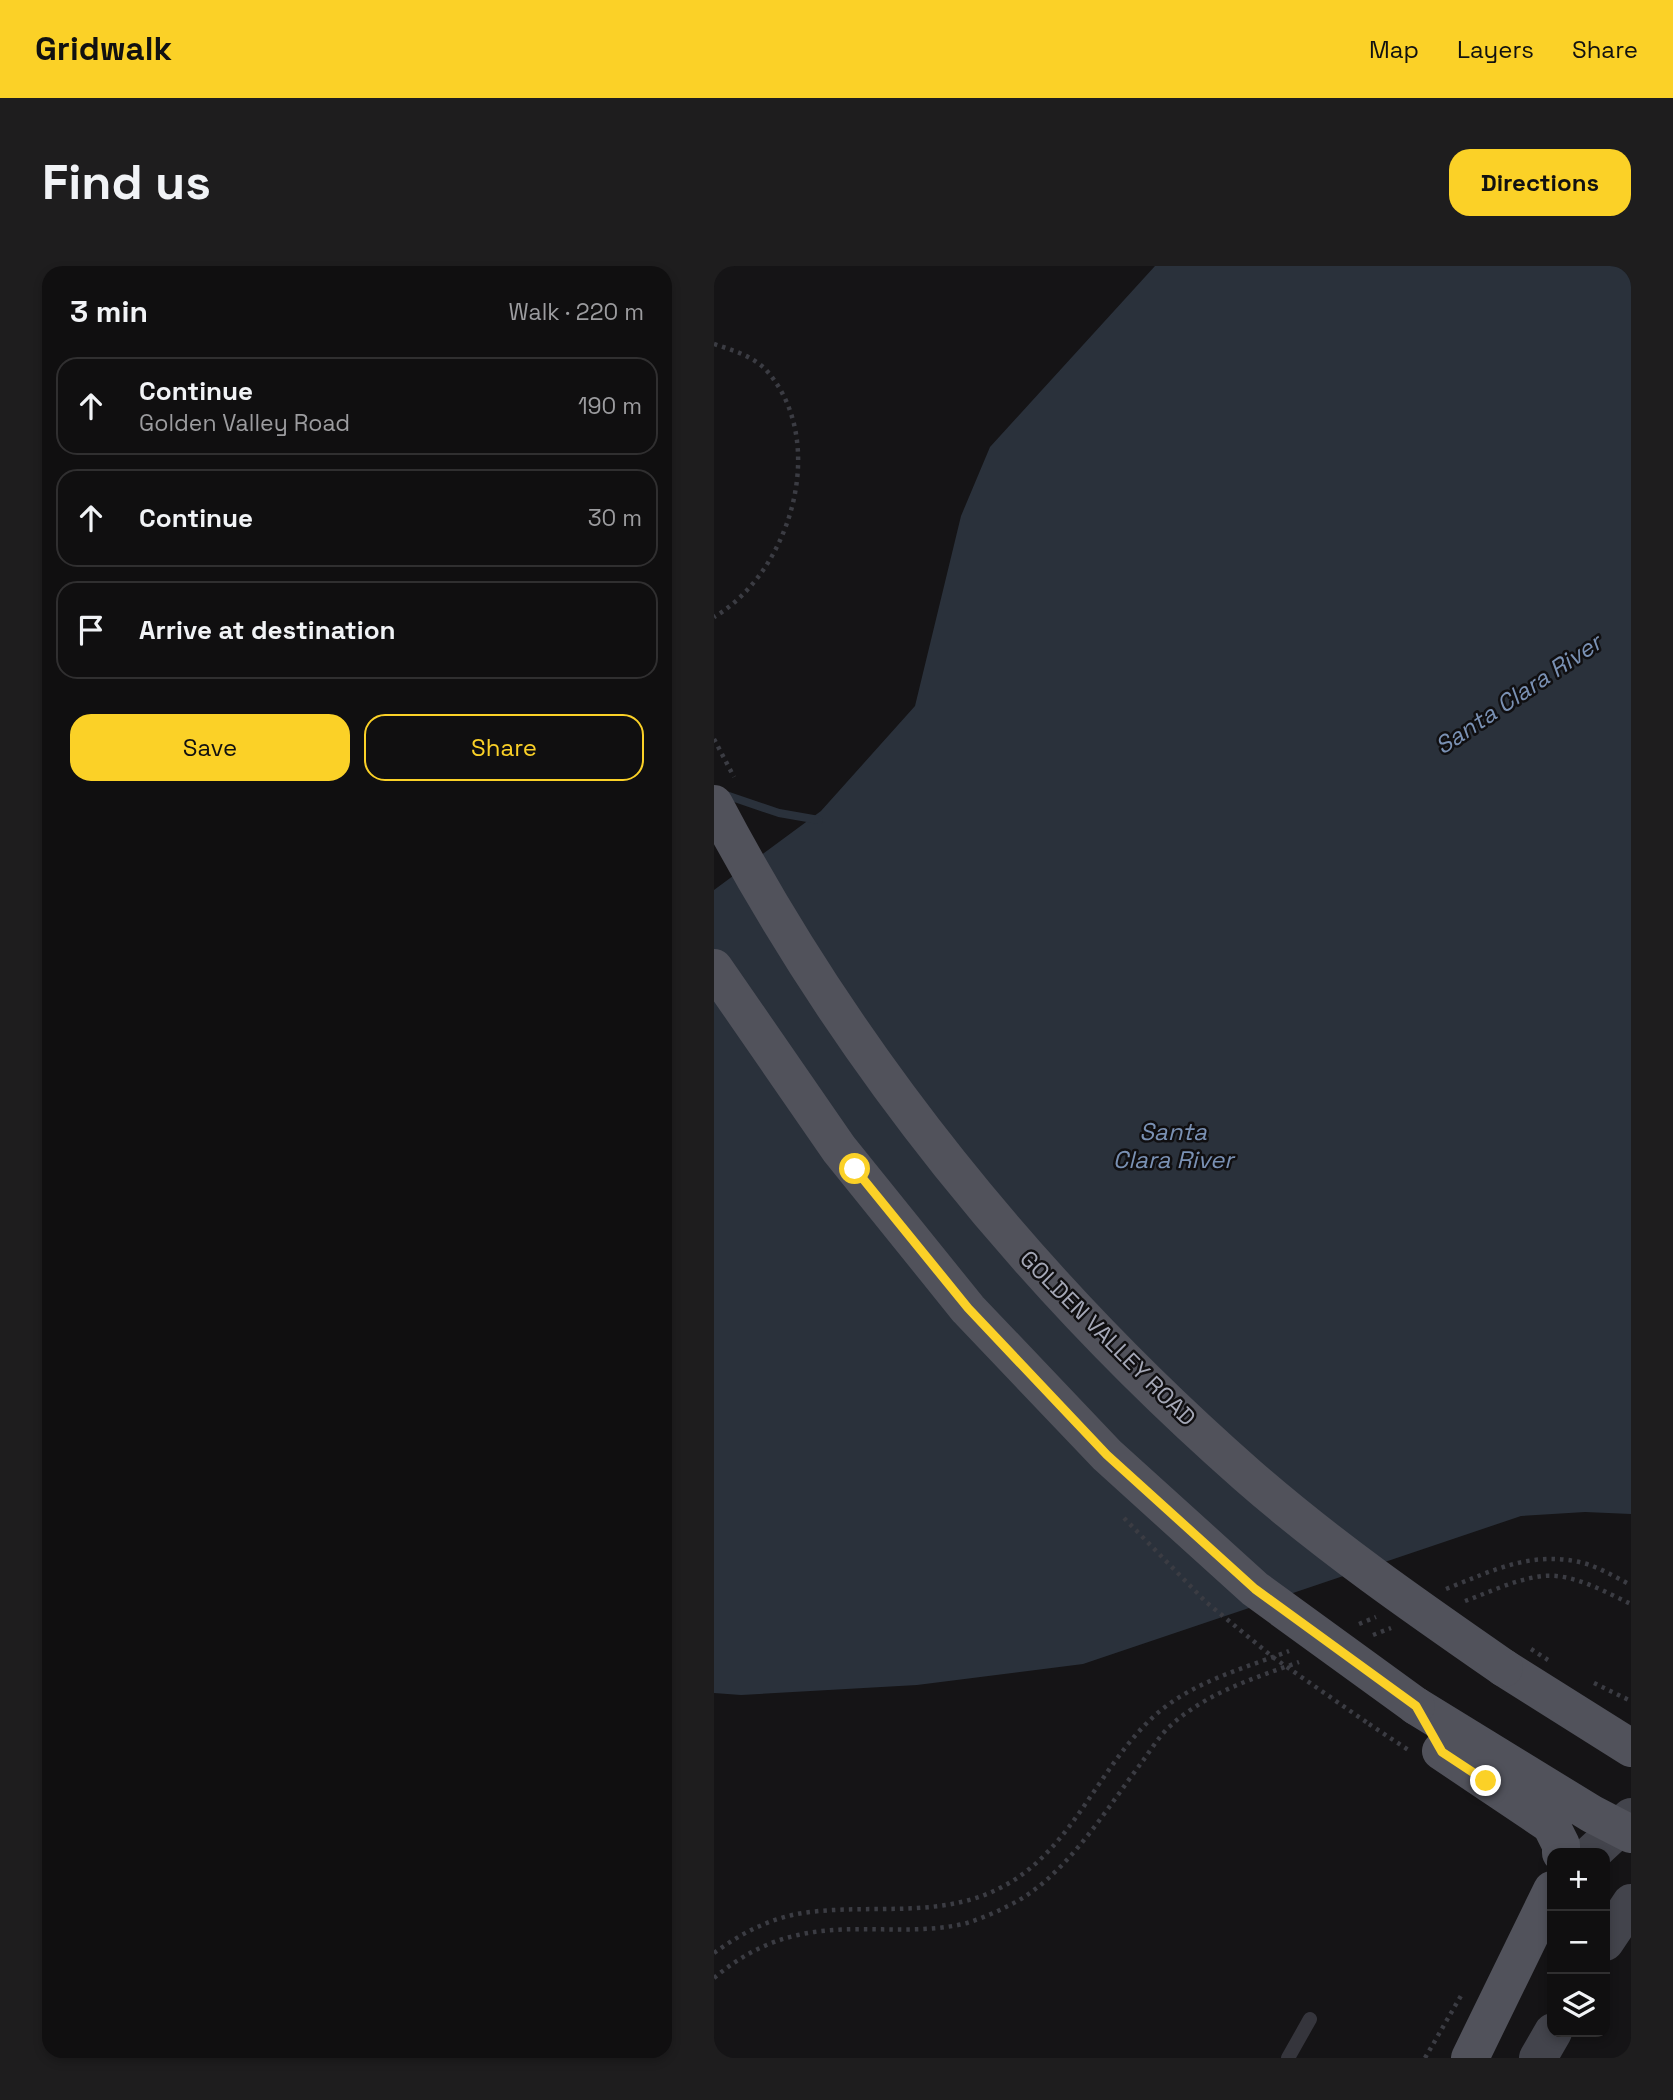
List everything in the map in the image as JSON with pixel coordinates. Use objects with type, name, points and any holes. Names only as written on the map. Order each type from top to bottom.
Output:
[{"type":"main road","name":"GOLDEN VALLEY ROAD","points":[[727,796],[745,863],[828,999],[921,1128],[1022,1252],[1131,1368],[1248,1476],[1373,1576],[1515,1656],[1631,1748]]},
{"type":"main road","points":[[714,968],[839,1149],[968,1308],[1107,1455],[1255,1589],[1416,1706],[1627,1827],[1599,1848]]},
{"type":"main road","points":[[1416,1706],[1442,1752],[1552,1825],[1561,1848]]},
{"type":"main road","points":[[1472,2058],[1547,1900]]},
{"type":"main road","points":[[1610,1934],[1631,1903]]},
{"type":"main road","points":[[1472,2058],[1547,1930]]},
{"type":"main road","points":[[1538,2058],[1550,2037]]},
{"type":"lane","points":[[1288,2058],[1310,2019]]},
{"type":"path","points":[[714,344],[740,352],[765,369],[785,397],[795,432],[798,462],[794,502],[780,542],[750,588],[714,617]]},
{"type":"path","points":[[714,739],[727,796]]},
{"type":"path","points":[[1435,1583],[1444,1591],[1507,1565],[1542,1558],[1588,1564],[1631,1585]]},
{"type":"path","points":[[1469,1606],[1458,1601],[1523,1580],[1546,1576],[1572,1579],[1631,1604]]},
{"type":"path","points":[[1352,1626],[1377,1616]]},
{"type":"path","points":[[1368,1637],[1394,1627]]},
{"type":"path","points":[[714,1953],[757,1926],[780,1918],[810,1912],[932,1908],[964,1902],[1002,1887],[1023,1874],[1051,1849],[1139,1732],[1159,1712],[1179,1697],[1205,1684],[1300,1647]]},
{"type":"path","points":[[1515,1656],[1548,1660]]},
{"type":"path","points":[[714,1978],[748,1953],[798,1935],[825,1931],[922,1929],[967,1923],[1008,1906],[1043,1885],[1071,1854],[1167,1729],[1199,1704],[1225,1689],[1303,1660]]},
{"type":"water","name":"Santa Clara River","points":[[1155,266],[1631,266],[1631,1514],[1585,1512],[1521,1516],[1083,1664],[917,1685],[741,1695],[714,1693],[714,890],[821,811],[915,706],[961,516],[990,447]]},
{"type":"waterway","points":[[723,794],[779,813],[819,820]]},
{"type":"route","points":[[855,1169],[968,1308],[1107,1455],[1255,1589],[1416,1706],[1442,1752],[1486,1781]]}]
